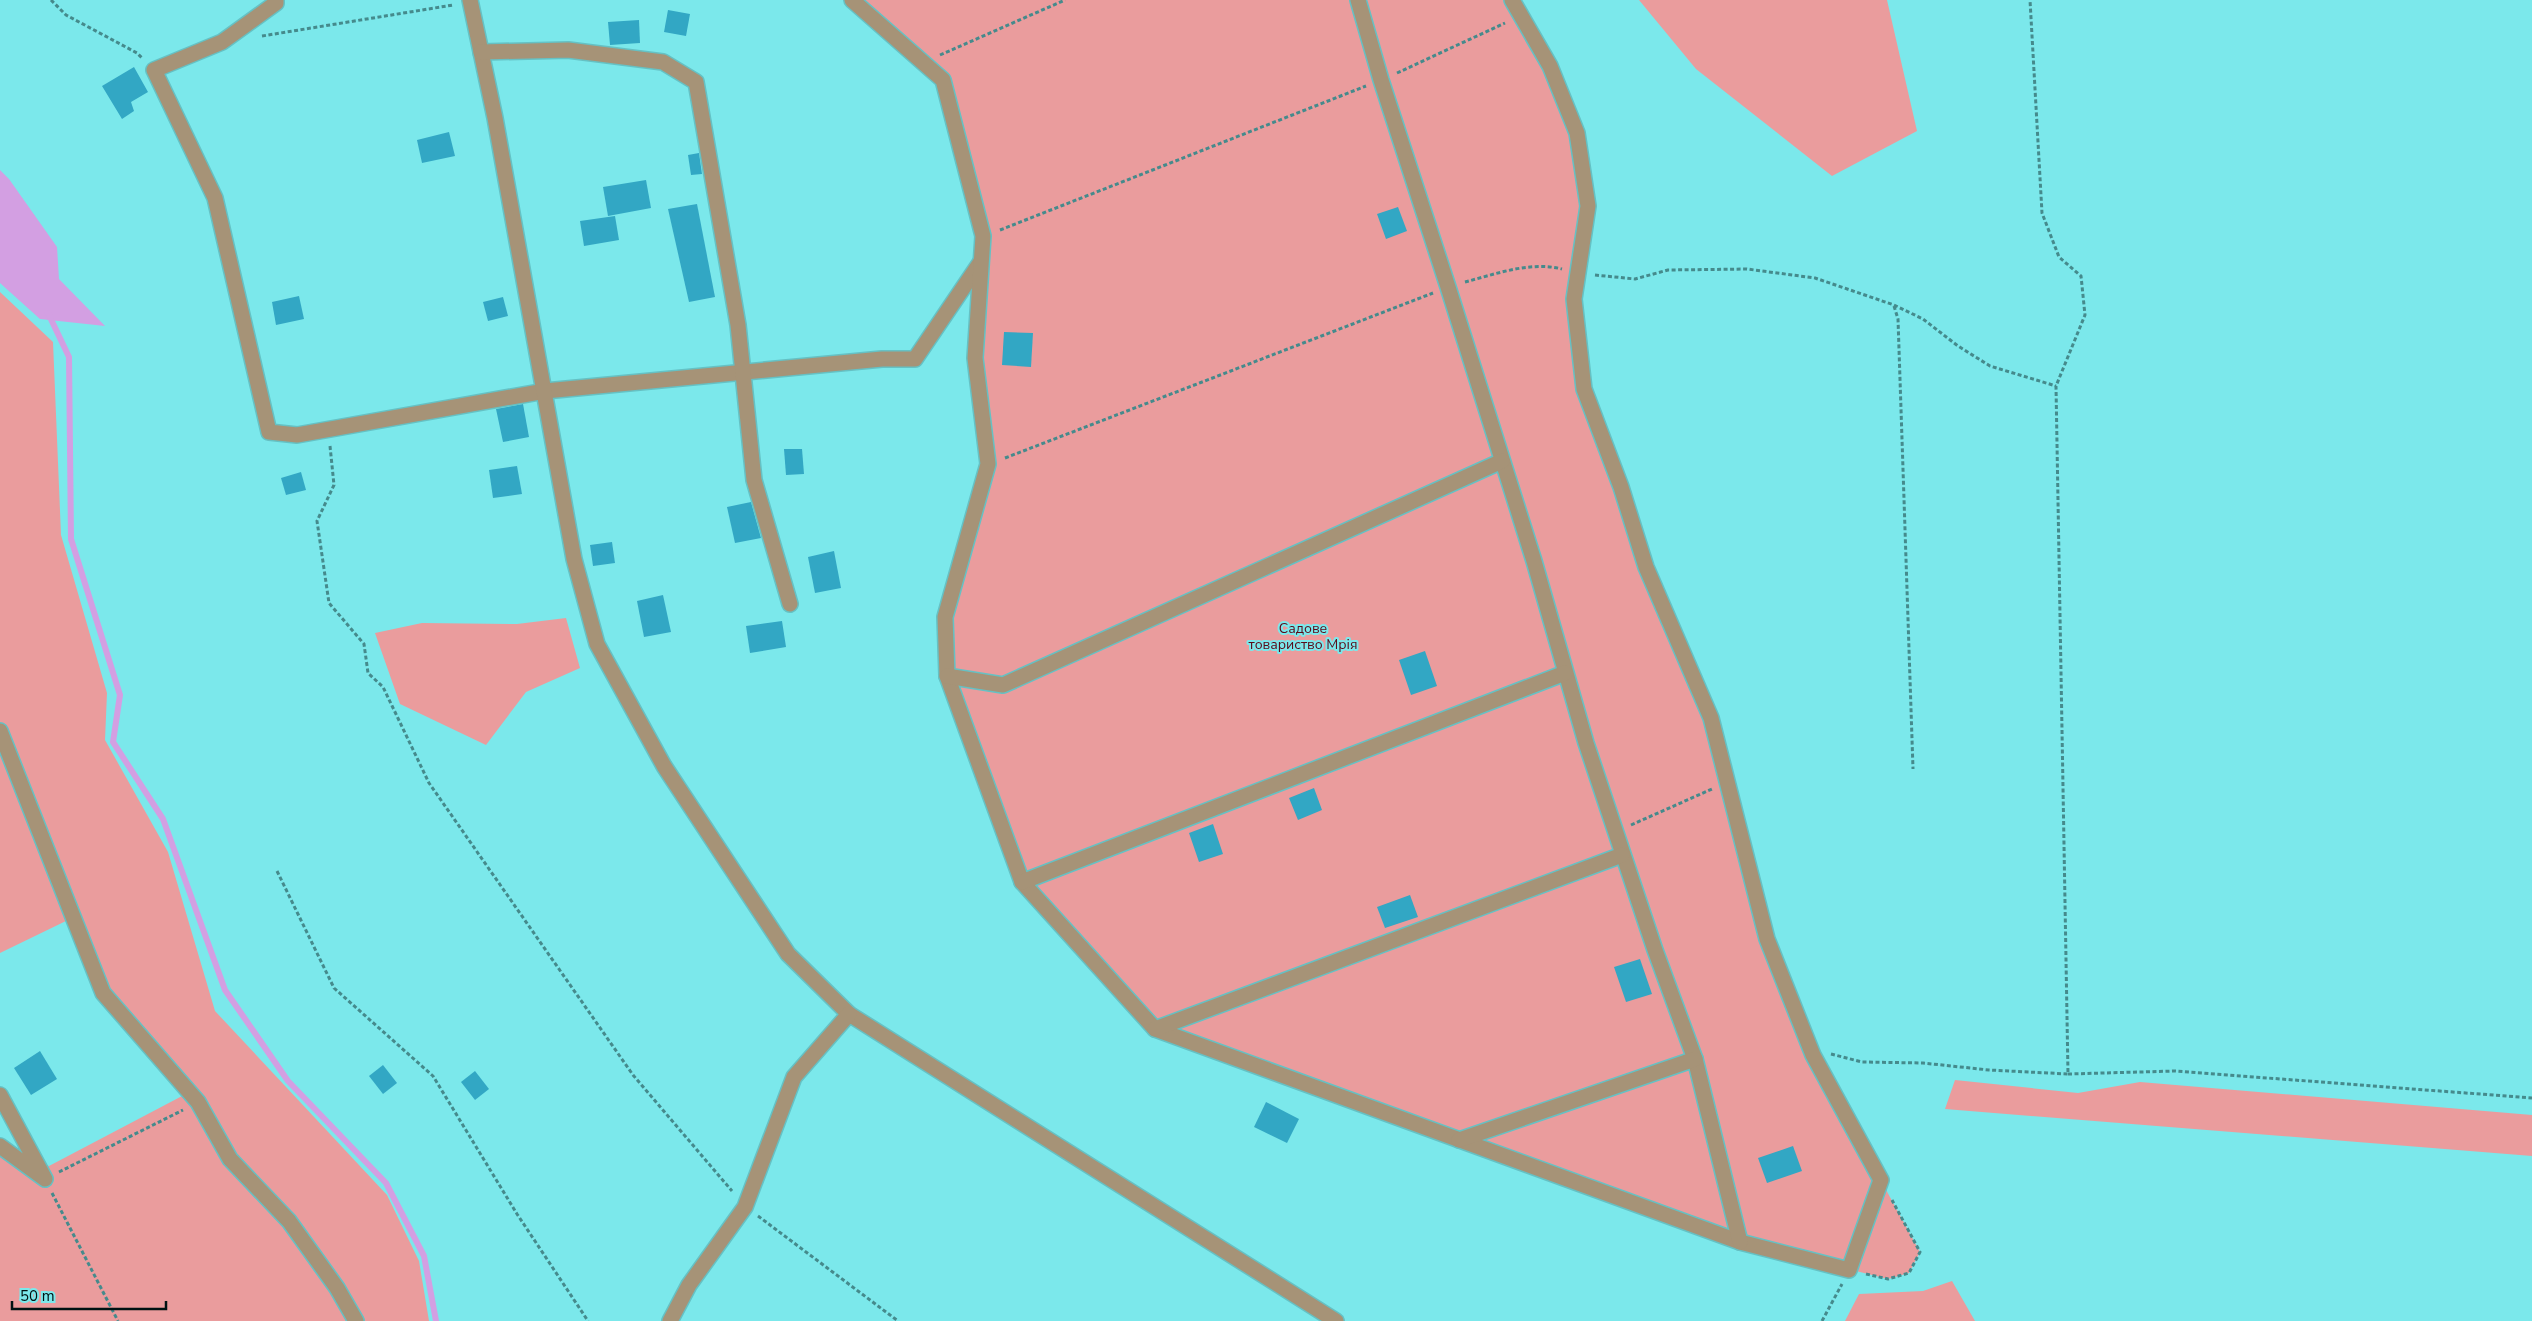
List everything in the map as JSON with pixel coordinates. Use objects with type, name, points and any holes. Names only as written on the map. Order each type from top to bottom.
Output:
[{"type":"street","points":[[276,0],[276,3],[222,42],[154,70],[215,198],[269,432],[297,435],[544,391],[882,359],[915,359],[981,262]]},
{"type":"street","points":[[852,0],[943,80],[983,236],[975,358],[988,464],[945,616],[946,676],[1022,882],[1155,1029],[1740,1242],[1850,1270],[1881,1180],[1813,1054],[1767,938],[1711,718],[1646,567],[1621,488],[1584,389],[1574,299],[1588,206],[1577,133],[1550,66],[1512,0]]},
{"type":"street","points":[[1358,0],[1381,80],[1502,462],[1614,832],[1695,1059],[1740,1242]]},
{"type":"street","points":[[471,1],[574,560],[597,644],[664,766],[788,954],[849,1014],[1336,1321]]},
{"type":"street","points":[[481,52],[568,50],[663,62],[696,82],[738,325],[754,480],[790,604]]},
{"type":"street","points":[[946,676],[1003,685],[1502,462]]},
{"type":"street","points":[[1022,882],[1566,673]]},
{"type":"street","points":[[0,731],[103,993],[198,1102],[230,1159],[289,1221],[337,1288],[356,1321]]},
{"type":"street","points":[[1155,1029],[1622,855]]},
{"type":"street","points":[[670,1321],[689,1285],[745,1206],[794,1078],[849,1014]]},
{"type":"street","points":[[1459,1140],[1695,1059]]},
{"type":"street","points":[[0,1094],[45,1179]]},
{"type":"street","points":[[0,1146],[45,1179]]},
{"type":"path","points":[[51,0],[66,15],[137,53],[154,70]]},
{"type":"path","points":[[923,63],[1065,0]]},
{"type":"path","points":[[2030,0],[2042,213],[2059,257],[2080,276],[2085,315],[2056,386],[2068,1074]]},
{"type":"path","points":[[260,36],[471,1]]},
{"type":"path","points":[[983,236],[1381,80],[1505,22]]},
{"type":"path","points":[[988,464],[1448,287],[1511,270],[1548,266],[1578,273],[1635,279],[1668,270],[1747,269],[1815,278],[1894,305],[1923,319],[1958,346],[1990,366],[2056,386]]},
{"type":"path","points":[[1894,305],[1898,319],[1913,769]]},
{"type":"path","points":[[328,430],[334,485],[317,521],[328,603],[364,644],[368,672],[383,686],[430,782],[633,1075],[745,1206],[898,1321]]},
{"type":"path","points":[[1614,832],[1726,783]]},
{"type":"path","points":[[278,871],[334,988],[433,1076],[517,1214],[588,1321]]},
{"type":"path","points":[[1813,1054],[1832,1054],[1862,1062],[1924,1063],[1990,1070],[2068,1074],[2175,1071],[2532,1098]]},
{"type":"path","points":[[118,1321],[45,1179],[198,1102]]},
{"type":"path","points":[[1822,1321],[1850,1270],[1888,1279],[1909,1272],[1920,1252],[1881,1180]]},
{"type":"green space","name":"Садове товариство Мрія","points":[[852,0],[1512,0],[1577,133],[1588,206],[1574,299],[1584,389],[1711,718],[1767,939],[1844,1113],[1920,1252],[1909,1273],[1888,1279],[1740,1242],[1155,1029],[1022,882],[947,676],[945,617],[988,464],[975,358],[983,236],[943,80]]},
{"type":"green space","points":[[1639,0],[1887,0],[1917,131],[1832,176],[1696,69]]},
{"type":"green space","points":[[0,292],[53,342],[61,535],[107,693],[105,740],[168,852],[215,1011],[387,1195],[419,1261],[429,1321],[0,1321],[0,1142],[2,1141],[49,1166],[184,1095],[98,999],[68,920],[0,953]]},
{"type":"green space","points":[[566,618],[580,668],[526,692],[486,745],[400,704],[375,633],[422,623],[517,624]]},
{"type":"green space","points":[[1955,1080],[2078,1093],[2140,1082],[2532,1115],[2532,1156],[1945,1109]]},
{"type":"green space","points":[[1952,1281],[1975,1321],[1845,1321],[1859,1294],[1923,1291]]},
{"type":"shaded area","points":[[0,170],[9,179],[57,247],[59,279],[105,326],[40,319],[0,283]]},
{"type":"building","points":[[668,10],[690,14],[686,36],[664,32]]},
{"type":"building","points":[[639,20],[640,43],[610,45],[608,22]]},
{"type":"building","points":[[134,67],[148,92],[131,102],[134,111],[122,119],[102,86]]},
{"type":"building","points":[[449,132],[455,156],[422,163],[417,140]]},
{"type":"building","points":[[699,153],[702,174],[691,175],[688,155]]},
{"type":"building","points":[[646,180],[651,208],[608,216],[603,187]]},
{"type":"building","points":[[697,204],[715,297],[689,302],[668,209]]},
{"type":"building","points":[[1398,207],[1407,231],[1386,239],[1377,214]]},
{"type":"building","points":[[615,216],[619,240],[584,246],[580,221]]},
{"type":"building","points":[[299,296],[304,319],[276,325],[272,302]]},
{"type":"building","points":[[503,297],[508,316],[488,321],[483,302]]},
{"type":"building","points":[[1004,332],[1033,333],[1031,367],[1002,365]]},
{"type":"building","points":[[523,404],[529,437],[503,442],[496,409]]},
{"type":"building","points":[[784,449],[802,449],[804,474],[786,475]]},
{"type":"building","points":[[517,466],[522,494],[493,498],[489,470]]},
{"type":"building","points":[[301,472],[306,490],[286,495],[281,478]]},
{"type":"building","points":[[751,502],[761,538],[735,543],[727,507]]},
{"type":"building","points":[[612,542],[615,563],[593,566],[590,545]]},
{"type":"building","points":[[834,551],[841,588],[815,593],[808,557]]},
{"type":"building","points":[[663,595],[671,632],[644,637],[637,601]]},
{"type":"building","points":[[782,621],[786,647],[750,653],[746,626]]},
{"type":"building","points":[[1425,651],[1437,686],[1411,695],[1399,660]]},
{"type":"building","points":[[1314,788],[1322,810],[1298,820],[1289,798]]},
{"type":"building","points":[[1213,824],[1223,854],[1199,862],[1189,833]]},
{"type":"building","points":[[1410,895],[1418,917],[1385,928],[1377,907]]},
{"type":"building","points":[[1640,959],[1652,994],[1626,1002],[1614,967]]},
{"type":"building","points":[[40,1051],[57,1079],[31,1095],[14,1068]]},
{"type":"building","points":[[383,1065],[397,1083],[383,1094],[369,1076]]},
{"type":"building","points":[[475,1071],[489,1089],[475,1100],[461,1082]]},
{"type":"building","points":[[1266,1102],[1299,1119],[1287,1143],[1254,1127]]},
{"type":"building","points":[[1793,1146],[1802,1171],[1767,1183],[1758,1158]]},
{"type":"waterway","points":[[48,313],[69,357],[71,539],[120,695],[113,742],[163,819],[225,990],[288,1081],[386,1183],[424,1256],[436,1321]]}]
